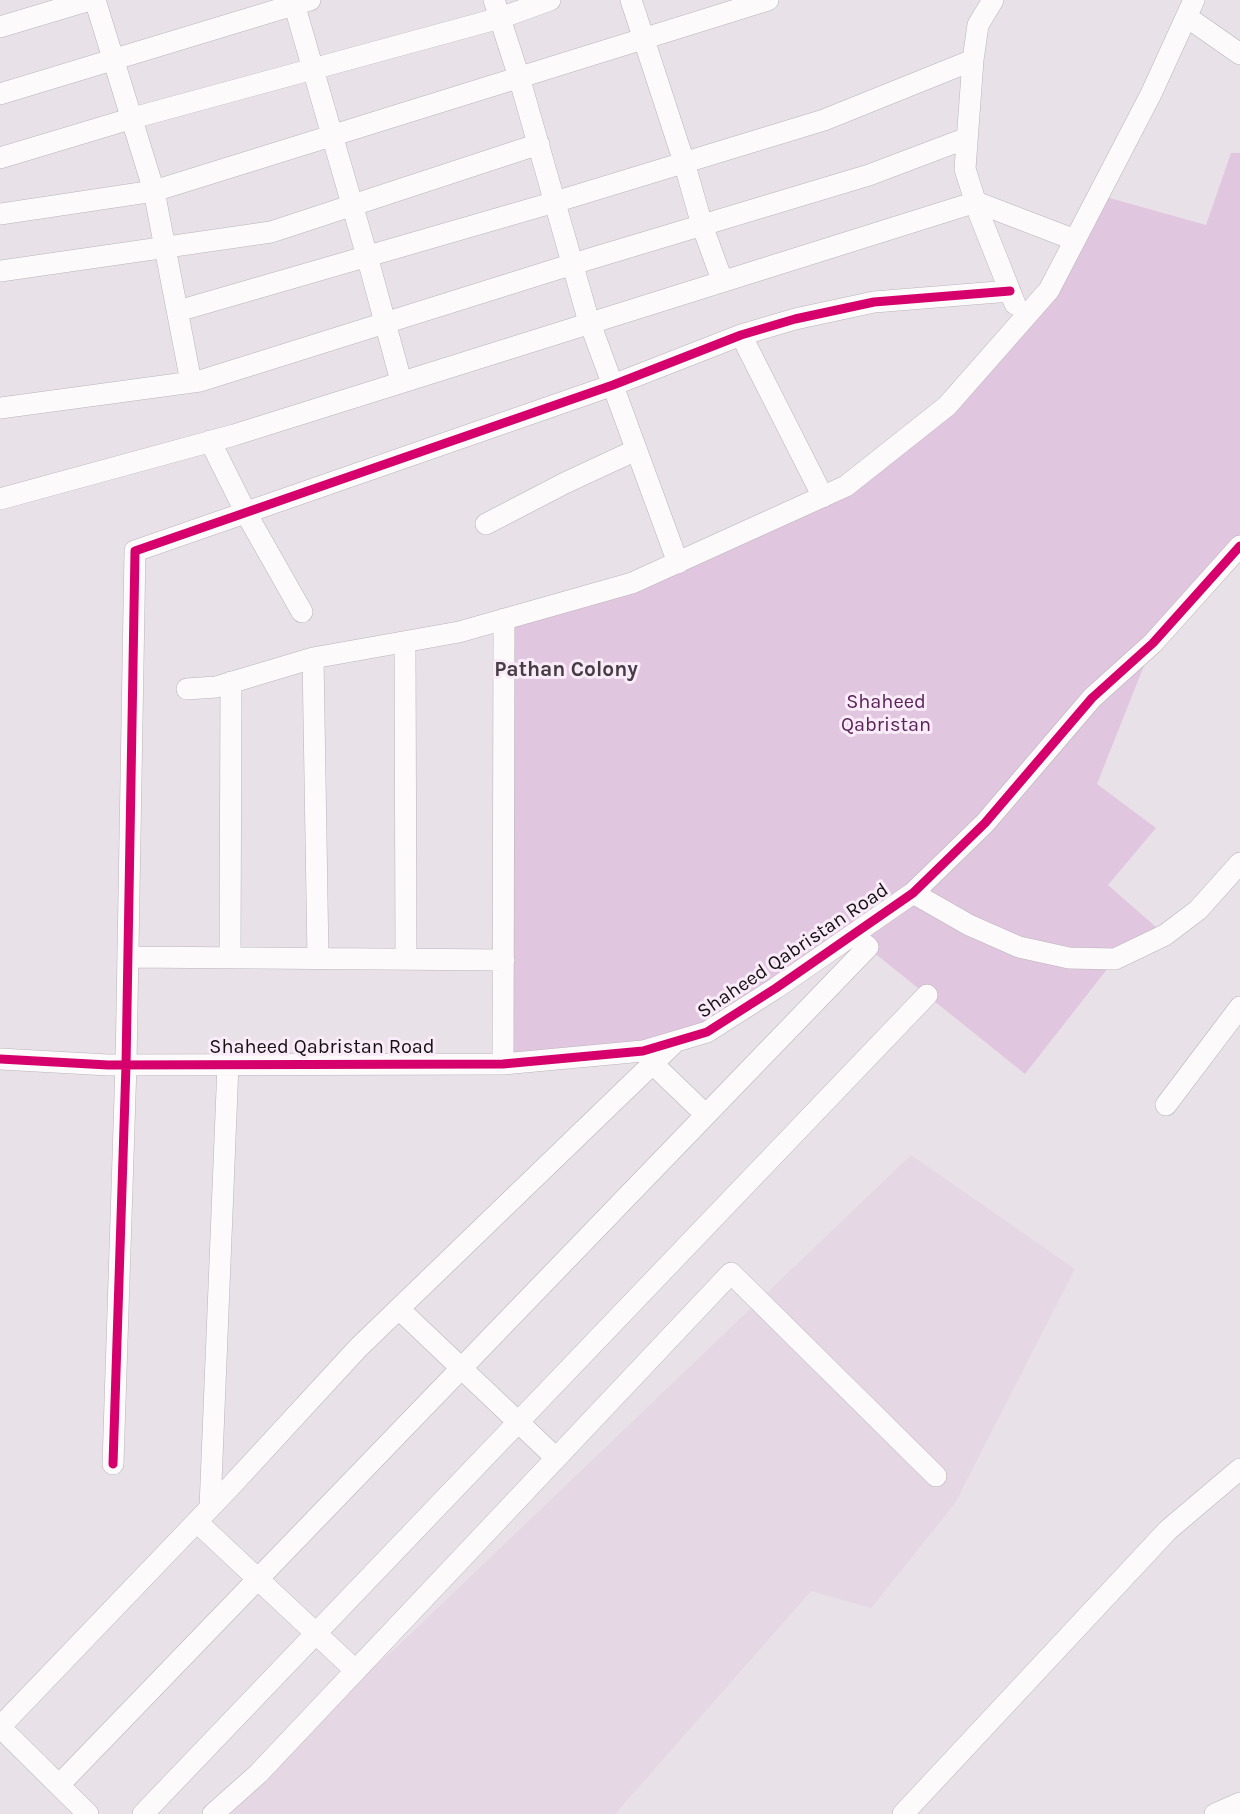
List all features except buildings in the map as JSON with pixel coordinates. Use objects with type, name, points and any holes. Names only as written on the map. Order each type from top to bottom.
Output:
[{"type":"street","points":[[0,27],[90,0]]},
{"type":"street","points":[[95,0],[154,191],[191,382]]},
{"type":"street","points":[[0,158],[133,118],[313,69],[497,9],[550,0]]},
{"type":"street","points":[[631,0],[702,225],[722,280]]},
{"type":"street","points":[[0,214],[154,191],[768,0]]},
{"type":"street","points":[[993,0],[978,25],[973,60],[965,169],[1022,320]]},
{"type":"street","points":[[0,94],[299,2],[313,69],[401,381]]},
{"type":"street","points":[[187,688],[216,687],[313,658],[459,632],[632,583],[846,486],[947,406],[1048,290],[1151,94],[1191,8],[1240,54]]},
{"type":"street","points":[[497,9],[590,322],[678,563]]},
{"type":"street","points":[[178,311],[555,202],[824,120],[973,60]]},
{"type":"street","points":[[0,408],[191,382],[573,264],[869,176],[967,138]]},
{"type":"street","points":[[0,271],[271,232],[538,144]]},
{"type":"street","points":[[0,499],[210,441],[976,202],[1075,240]]},
{"type":"street","points":[[113,1464],[126,1065],[135,551],[613,386],[741,335],[795,319],[874,302],[1010,291]]},
{"type":"street","points":[[741,335],[823,497]]},
{"type":"street","points":[[210,441],[246,513],[302,612]]},
{"type":"street","points":[[486,524],[565,483],[636,450]]},
{"type":"street","name":"Shaheed Qabristan Road","points":[[0,1059],[126,1065],[503,1064],[643,1051],[707,1032],[777,988],[913,893],[985,823],[1092,698],[1153,643],[1240,546]]},
{"type":"street","points":[[503,1064],[504,619]]},
{"type":"street","points":[[405,642],[406,959]]},
{"type":"street","points":[[313,658],[318,958]]},
{"type":"street","points":[[230,958],[231,682]]},
{"type":"street","points":[[913,893],[969,925],[1019,947],[1069,958],[1116,959],[1165,935],[1198,910],[1240,863]]},
{"type":"street","points":[[59,1785],[868,947],[852,935]]},
{"type":"street","points":[[128,957],[504,960]]},
{"type":"street","points":[[143,1814],[927,995]]},
{"type":"street","points":[[1166,1105],[1240,1007]]},
{"type":"street","points":[[88,1814],[0,1727],[203,1515],[358,1348],[676,1041]]},
{"type":"street","points":[[652,1064],[706,1115]]},
{"type":"street","points":[[228,1065],[203,1515],[258,1579],[356,1670]]},
{"type":"street","points":[[213,1814],[258,1774],[731,1273],[936,1476]]},
{"type":"street","points":[[399,1309],[556,1458]]},
{"type":"street","points":[[903,1814],[1168,1530],[1240,1469]]},
{"type":"street","points":[[1215,1814],[1240,1803]]},
{"type":"shaded area","points":[[911,1155],[1075,1269],[955,1503],[871,1608],[811,1591],[615,1814],[206,1814],[399,1645]]},
{"type":"green space","name":"Shaheed Qabristan","points":[[1231,153],[1240,153],[1240,546],[1153,643],[1097,784],[1156,828],[1108,885],[1165,935],[1115,959],[1025,1074],[852,935],[707,1032],[508,1063],[505,620],[632,583],[846,486],[947,406],[1049,290],[1099,195],[1206,225]]},
{"type":"cycle path","points":[[113,1464],[126,1065],[135,551],[613,385],[741,335],[795,319],[874,302],[1010,291]]},
{"type":"cycle path","points":[[0,1059],[108,1065],[503,1064],[643,1051],[707,1032],[776,988],[913,893],[985,823],[1092,698],[1153,643],[1240,546]]},
{"type":"district","name":"Pathan Colony","points":[[566,670]]}]
